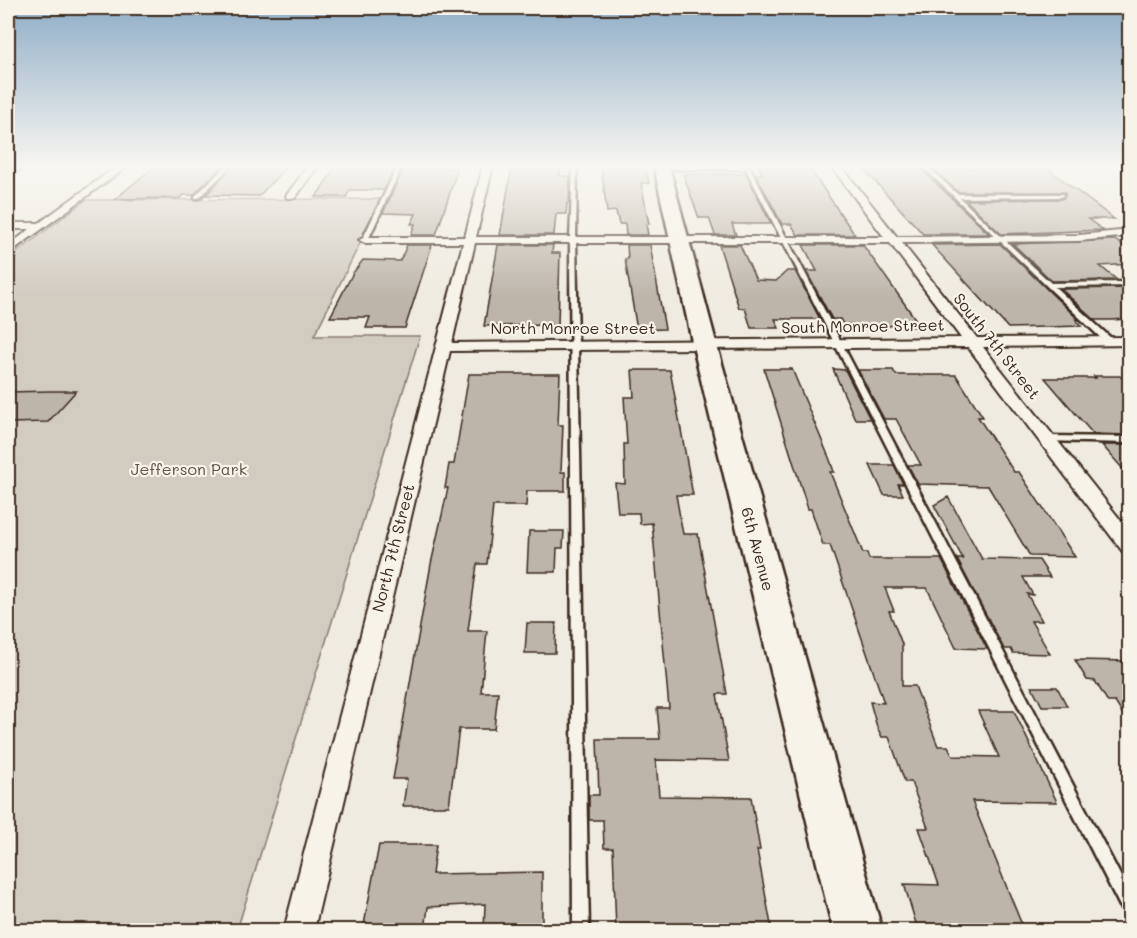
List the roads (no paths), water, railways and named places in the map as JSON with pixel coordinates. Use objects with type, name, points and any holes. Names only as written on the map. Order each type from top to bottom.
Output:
[{"type":"main road","name":"6th Avenue","points":[[672,210],[858,930]]},
{"type":"street","points":[[8,251],[64,210]]},
{"type":"street","name":"North 7th Street","points":[[299,930],[476,210]]},
{"type":"street","name":"South 7th Street","points":[[869,210],[1130,547]]},
{"type":"street","points":[[8,226],[42,226]]},
{"type":"street","points":[[364,240],[1002,240],[1079,238],[1130,233]]},
{"type":"street","name":"South Monroe Street","points":[[705,346],[1130,341]]},
{"type":"street","name":"North Monroe Street","points":[[442,347],[705,346]]},
{"type":"lane","points":[[364,240],[379,210]]},
{"type":"lane","points":[[574,210],[581,930]]},
{"type":"lane","points":[[768,210],[1130,911]]},
{"type":"lane","points":[[970,210],[1109,341]]},
{"type":"lane","points":[[1049,285],[1130,284]]},
{"type":"lane","points":[[1046,439],[1130,440]]},
{"type":"park label","name":"Jefferson Park","points":[[189,469]]}]
